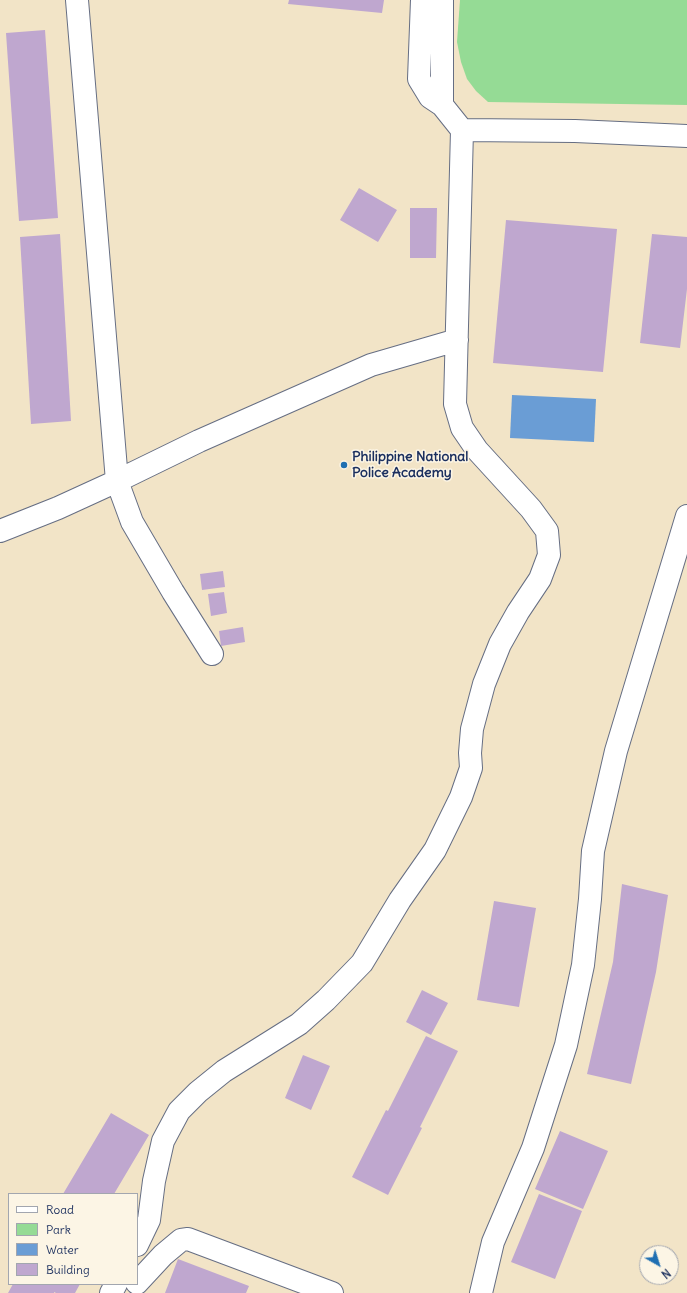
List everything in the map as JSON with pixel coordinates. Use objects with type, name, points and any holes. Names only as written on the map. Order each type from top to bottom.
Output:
[{"type":"lane","points":[[77,0],[117,481],[132,522],[173,592],[212,654]]},
{"type":"lane","points":[[138,1242],[149,1220],[154,1181],[163,1141],[179,1111],[198,1092],[224,1071],[299,1024],[326,1000],[362,962],[400,900],[435,850],[461,797],[471,768],[470,753],[472,729],[484,684],[500,644],[518,612],[540,579],[549,555],[547,531],[531,509],[477,450],[462,428],[455,404],[462,130],[442,105],[430,98],[419,79],[422,0]]},
{"type":"lane","points":[[442,0],[442,105]]},
{"type":"lane","points":[[462,130],[575,131],[687,136]]},
{"type":"lane","points":[[0,531],[58,508],[199,441],[371,365],[456,340]]},
{"type":"lane","points":[[481,1293],[493,1242],[533,1148],[566,1045],[583,965],[590,899],[593,851],[614,759],[687,516]]},
{"type":"lane","points":[[138,1283],[163,1255],[181,1240],[188,1239],[332,1293]]},
{"type":"green space","points":[[460,0],[687,0],[687,105],[488,102],[476,91],[467,79],[461,62],[457,42]]},
{"type":"water","points":[[512,395],[596,399],[594,442],[510,438]]},
{"type":"building","points":[[289,0],[384,0],[382,13],[288,4]]},
{"type":"building","points":[[45,30],[58,218],[19,221],[6,33]]},
{"type":"building","points":[[359,188],[397,210],[378,242],[340,220]]},
{"type":"building","points":[[410,208],[437,208],[436,258],[410,258]]},
{"type":"building","points":[[506,220],[617,229],[603,372],[493,363]]},
{"type":"building","points":[[60,234],[71,421],[31,424],[20,237]]},
{"type":"building","points":[[652,234],[687,237],[687,289],[680,348],[640,343]]},
{"type":"building","points":[[223,571],[225,587],[202,590],[200,574]]},
{"type":"building","points":[[224,592],[227,613],[211,616],[208,594]]},
{"type":"building","points":[[243,627],[245,642],[221,646],[219,631]]},
{"type":"building","points":[[622,884],[668,895],[656,972],[631,1084],[587,1074],[613,962]]},
{"type":"building","points":[[494,901],[536,908],[519,1007],[477,1000]]},
{"type":"building","points":[[422,990],[448,1003],[431,1035],[406,1022]]},
{"type":"building","points":[[426,1036],[458,1051],[420,1127],[422,1128],[388,1195],[352,1177],[386,1110],[388,1111]]},
{"type":"building","points":[[303,1055],[330,1066],[311,1110],[285,1098]]},
{"type":"building","points":[[111,1113],[149,1135],[115,1193],[64,1193]]},
{"type":"building","points":[[560,1131],[608,1151],[583,1209],[535,1189]]},
{"type":"building","points":[[539,1194],[582,1211],[555,1279],[511,1262]]},
{"type":"building","points":[[178,1259],[249,1286],[246,1293],[165,1293]]},
{"type":"building","points":[[12,1285],[79,1285],[75,1293],[8,1293]]},
{"type":"place","name":"Philippine National Police Academy","points":[[344,465]]}]
